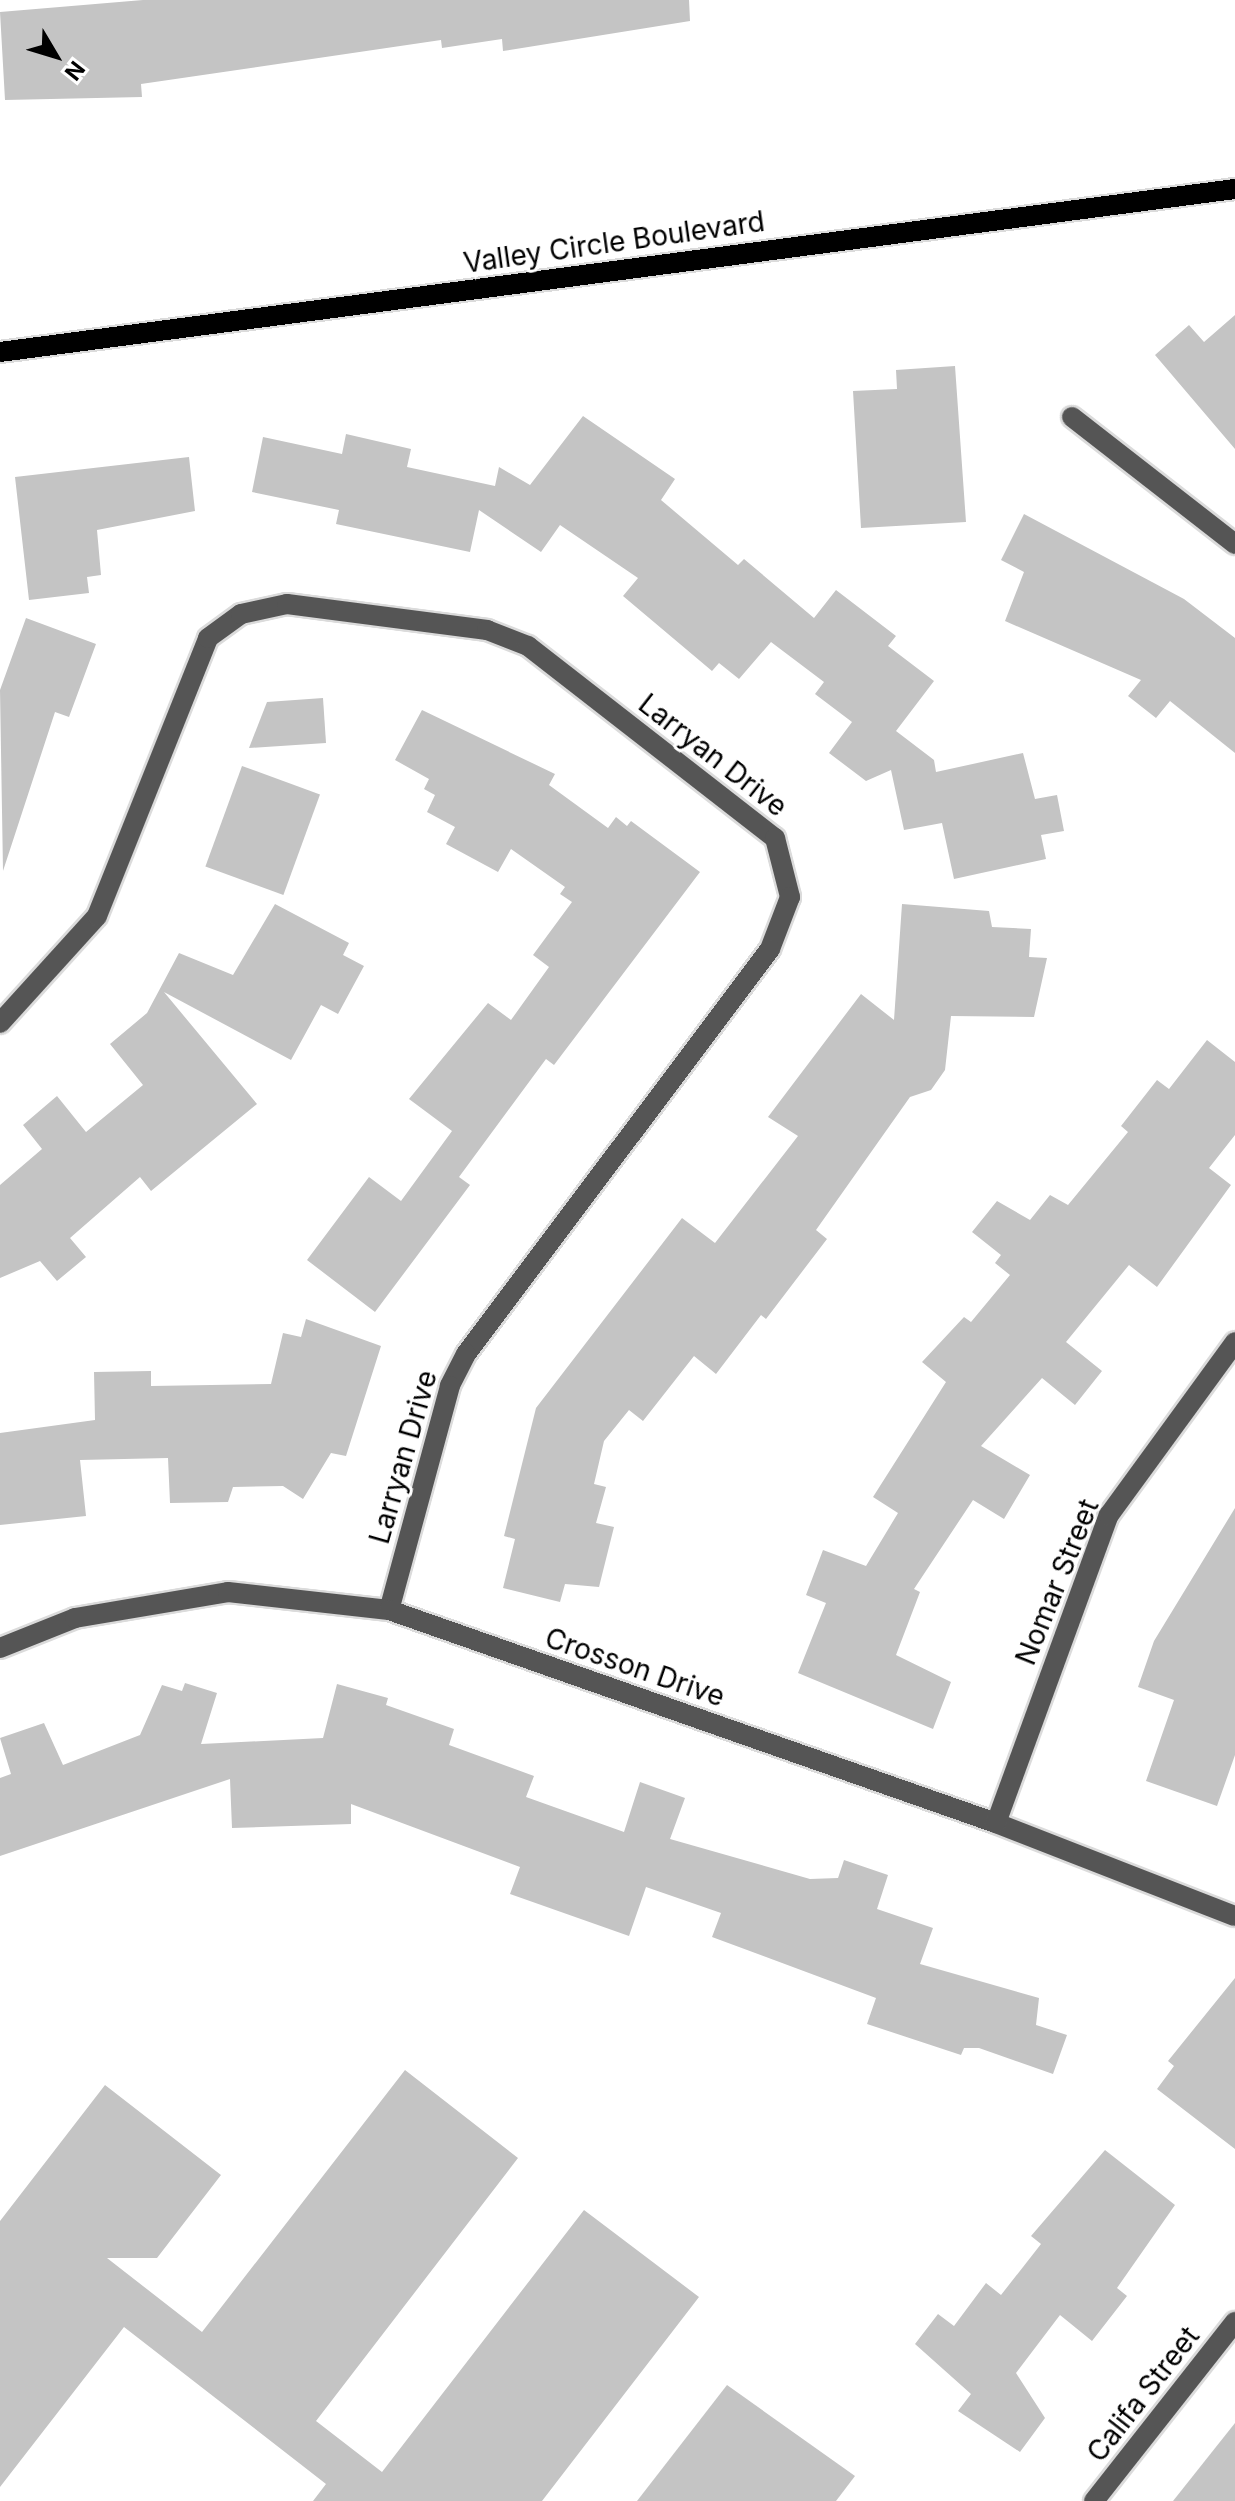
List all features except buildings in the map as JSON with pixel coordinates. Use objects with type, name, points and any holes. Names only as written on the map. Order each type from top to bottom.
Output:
[{"type":"main road","name":"Valley Circle Boulevard","points":[[0,352],[1235,189]]},
{"type":"street","points":[[1072,417],[1235,544]]},
{"type":"street","name":"Larryan Drive","points":[[0,1023],[97,916],[208,638],[241,614],[287,604],[487,630],[528,646],[775,838],[790,897],[770,949],[466,1354],[450,1386],[389,1610]]},
{"type":"street","name":"Nomar Street","points":[[996,1823],[1109,1515],[1235,1342]]},
{"type":"street","name":"Crosson Drive","points":[[0,1648],[75,1618],[228,1592],[389,1610],[996,1823],[1235,1916]]},
{"type":"street","name":"Califa Street","points":[[1094,2501],[1235,2322]]}]
